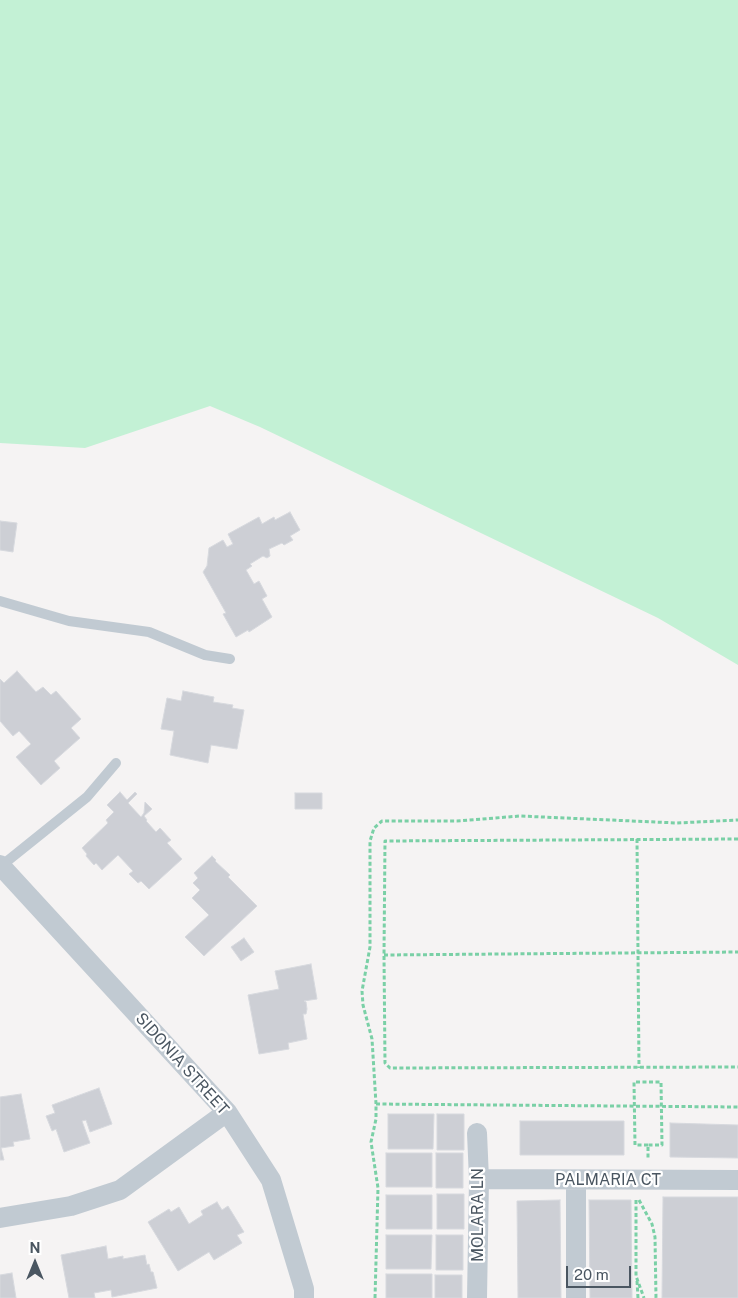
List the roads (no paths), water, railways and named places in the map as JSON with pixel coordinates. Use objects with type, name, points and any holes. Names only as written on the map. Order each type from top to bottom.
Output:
[{"type":"street","name":"SIDONIA STREET","points":[[0,866],[227,1112],[271,1180],[304,1290],[304,1298]]},
{"type":"street","points":[[0,1218],[70,1206],[120,1190],[227,1112]]},
{"type":"street","name":"MOLARA LN","points":[[477,1298],[478,1133]]},
{"type":"street","name":"PALMARIA CT","points":[[479,1179],[738,1180]]},
{"type":"street","points":[[576,1180],[576,1298]]},
{"type":"lane","points":[[0,602],[69,621],[149,632],[205,655],[230,659]]},
{"type":"lane","points":[[0,866],[87,797],[116,763]]}]
